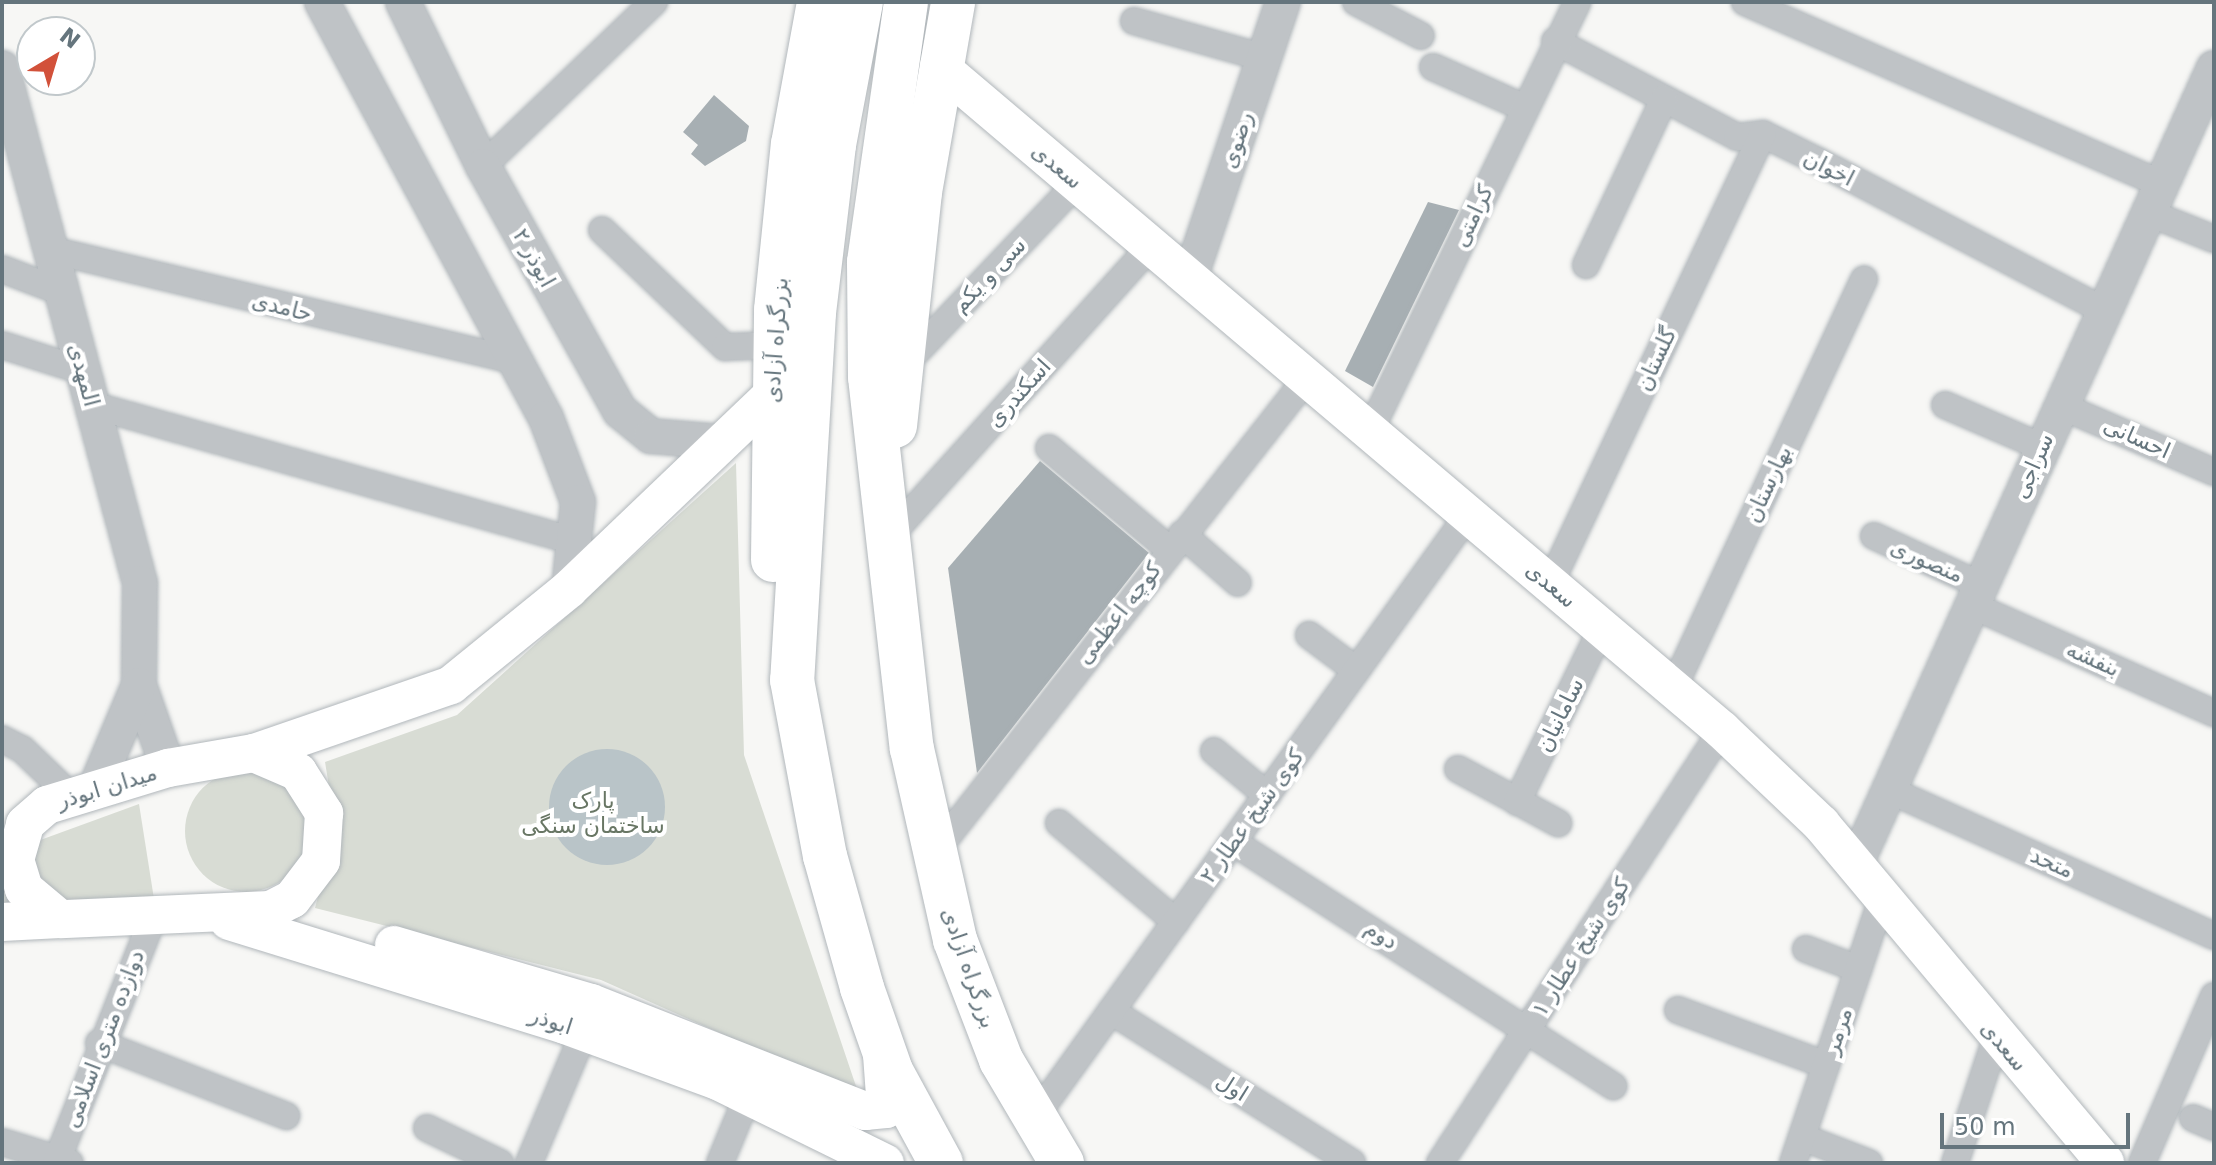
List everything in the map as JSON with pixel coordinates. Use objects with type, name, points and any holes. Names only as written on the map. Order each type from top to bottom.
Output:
[{"type":"highway","name":"بزرگراه آزادی","points":[[819,2],[793,144],[774,345],[771,396],[773,556],[792,680],[825,856],[882,1044],[941,1163]]},
{"type":"highway","name":"بزرگراه آزادی","points":[[792,680],[814,313],[834,145],[861,2]]},
{"type":"highway","name":"بزرگراه آزادی","points":[[906,2],[869,262],[870,377],[912,749],[955,940],[1001,1060],[1062,1163]]},
{"type":"highway","name":"بزرگراه آزادی","points":[[886,530],[901,368],[939,66],[953,2]]},
{"type":"main road","name":"سعدی","points":[[939,66],[1722,730],[1821,824],[2097,1159]]},
{"type":"main road","points":[[254,753],[451,685],[569,589],[771,396]]},
{"type":"main road","points":[[2,922],[270,910],[301,891],[321,861],[324,813],[298,772],[254,753]]},
{"type":"main road","name":"میدان ابوذر","points":[[60,919],[24,889],[15,860],[25,824],[71,797],[168,768],[254,753]]},
{"type":"main road","points":[[2,826],[71,797]]},
{"type":"main road","name":"ابوذر","points":[[301,891],[302,906],[318,920],[591,1003],[754,1081],[885,1163]]},
{"type":"main road","name":"ابوذر","points":[[204,914],[584,1032],[865,1111],[886,1109],[882,1044]]},
{"type":"street","points":[[322,2],[546,418],[578,502],[569,589]]},
{"type":"street","points":[[483,166],[654,2]]},
{"type":"street","name":"رضوی","points":[[1190,278],[1283,2]]},
{"type":"street","points":[[1356,2],[1421,36]]},
{"type":"street","name":"کرامتی","points":[[1370,431],[1523,107],[1577,2]]},
{"type":"street","points":[[1745,2],[2156,199],[2214,239]]},
{"type":"street","name":"ابوذر ۲","points":[[405,3],[483,166],[620,411],[651,436],[723,442]]},
{"type":"street","points":[[1134,21],[1265,58]]},
{"type":"street","name":"اخوان","points":[[1555,41],[1737,137],[1763,134],[2101,309]]},
{"type":"street","points":[[1433,67],[1523,107]]},
{"type":"street","name":"المهدی","points":[[2,68],[140,583],[139,685],[168,768]]},
{"type":"street","name":"سراجی","points":[[1855,866],[2101,309],[2156,199],[2214,68]]},
{"type":"street","points":[[1586,265],[1664,99]]},
{"type":"street","name":"گلستان","points":[[1550,584],[1763,134]]},
{"type":"street","name":"سی و یکم","points":[[901,368],[1077,183]]},
{"type":"street","points":[[602,230],[725,347],[774,345]]},
{"type":"street","name":"اسکندری","points":[[886,530],[1151,246]]},
{"type":"street","name":"حامدی","points":[[51,250],[514,360]]},
{"type":"street","points":[[2,269],[62,292]]},
{"type":"street","name":"بهارستان","points":[[1673,689],[1864,279]]},
{"type":"street","points":[[2,345],[83,371]]},
{"type":"street","name":"کوچه اعظمی","points":[[935,852],[1307,378]]},
{"type":"street","points":[[92,405],[574,541]]},
{"type":"street","points":[[1945,405],[2042,447]]},
{"type":"street","name":"احسانی","points":[[2059,405],[2214,472]]},
{"type":"street","points":[[1049,448],[1176,542],[1238,583]]},
{"type":"street","name":"کوی شیخ عطار ۲","points":[[1035,1117],[1468,515]]},
{"type":"street","name":"منصوری","points":[[1874,536],[1976,595]]},
{"type":"street","name":"بنفشه","points":[[1976,595],[2214,713]]},
{"type":"street","name":"سامانیان","points":[[1517,802],[1602,628]]},
{"type":"street","points":[[1309,635],[1356,670]]},
{"type":"street","name":"المهدی","points":[[71,797],[139,685]]},
{"type":"street","name":"کوی شیخ عطار ۱","points":[[1440,1163],[1722,730]]},
{"type":"street","points":[[2,739],[22,749],[71,797]]},
{"type":"street","points":[[1214,751],[1267,795]]},
{"type":"street","points":[[1458,769],[1558,823]]},
{"type":"street","name":"متحد","points":[[1889,790],[2214,936]]},
{"type":"street","points":[[1059,823],[1176,922]]},
{"type":"street","name":"دوم","points":[[1233,842],[1529,1027],[1613,1086]]},
{"type":"street","name":"مرمر","points":[[1793,1163],[1882,899]]},
{"type":"street","name":"دوازده متری اسلامی","points":[[62,1161],[99,1043],[154,915]]},
{"type":"street","points":[[1806,949],[1858,969]]},
{"type":"street","points":[[2142,1163],[2214,996]]},
{"type":"street","points":[[1678,1010],[1826,1065]]},
{"type":"street","name":"اول","points":[[1111,1011],[1352,1163]]},
{"type":"street","points":[[529,1163],[584,1032]]},
{"type":"street","points":[[1955,1163],[1996,1038]]},
{"type":"street","points":[[99,1043],[286,1116]]},
{"type":"street","points":[[720,1163],[754,1081]]},
{"type":"street","points":[[427,1128],[500,1163]]},
{"type":"street","points":[[1802,1137],[1869,1163]]},
{"type":"street","points":[[2,1142],[62,1161]]},
{"type":"green space","name":"پارک ساختمان سنگی","points":[[736,463],[744,755],[859,1095],[601,980],[315,908],[336,829],[325,762],[457,715]]},
{"type":"green space","points":[[246,770],[269,775],[289,788],[302,808],[307,831],[302,854],[289,874],[269,887],[246,892],[223,887],[203,874],[190,854],[185,831],[190,808],[203,788],[223,775]]},
{"type":"green space","points":[[139,804],[154,899],[2,910],[2,854]]},
{"type":"shaded area","points":[[607,749],[629,754],[648,766],[660,785],[665,807],[660,829],[648,848],[629,860],[607,865],[585,860],[566,848],[554,829],[549,807],[554,785],[566,766],[585,754]]},
{"type":"building","points":[[714,95],[749,126],[746,141],[705,166],[691,154],[698,145],[683,132]]},
{"type":"building","points":[[1428,202],[1459,210],[1373,387],[1345,371]]},
{"type":"building","points":[[1040,461],[1149,553],[977,773],[948,568]]}]
